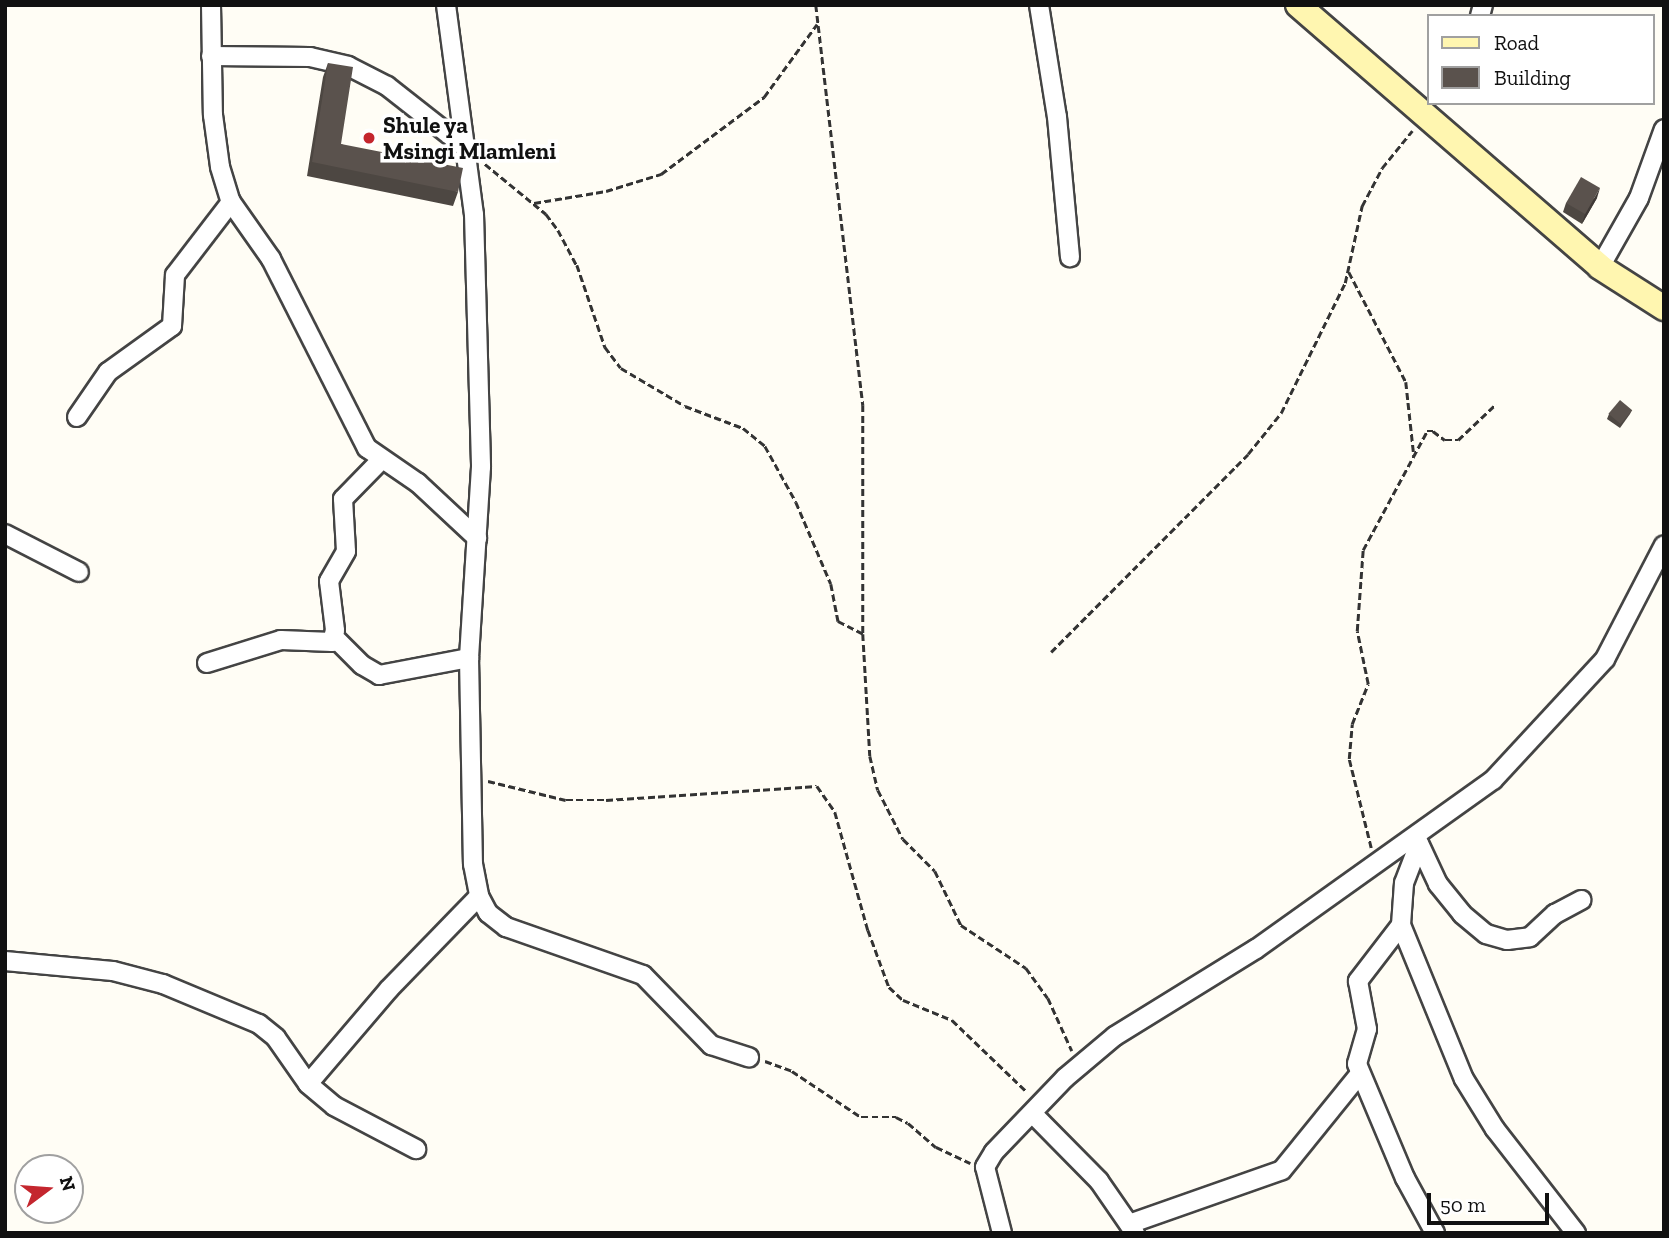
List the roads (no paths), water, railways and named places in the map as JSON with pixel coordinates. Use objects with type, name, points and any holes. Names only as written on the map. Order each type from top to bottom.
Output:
[{"type":"main road","points":[[1305,7],[1430,109],[1600,267],[1664,309]]},
{"type":"street","points":[[211,5],[216,141],[232,202],[271,259],[352,427],[381,460],[418,483],[477,538]]},
{"type":"street","points":[[446,5],[474,214],[481,467],[469,658],[473,864],[479,896],[488,913],[506,927],[643,975],[711,1045],[749,1058]]},
{"type":"street","points":[[1039,5],[1061,144],[1070,257]]},
{"type":"street","points":[[211,56],[310,57],[348,66],[387,86],[466,148]]},
{"type":"street","points":[[1600,267],[1639,198],[1664,129]]},
{"type":"street","points":[[77,417],[108,373],[172,326],[174,275],[232,202]]},
{"type":"street","points":[[381,460],[343,499],[347,544],[328,581],[335,638],[362,665],[379,675],[469,658]]},
{"type":"street","points":[[5,534],[79,572]]},
{"type":"street","points":[[1002,1233],[985,1167],[1082,1062],[1159,1007],[1278,935],[1374,861],[1418,840],[1493,780],[1560,712],[1605,659],[1664,545]]},
{"type":"street","points":[[207,663],[281,640],[326,645],[335,638]]},
{"type":"street","points":[[1418,840],[1438,884],[1462,914],[1486,934],[1507,940],[1530,937],[1555,914],[1581,900]]},
{"type":"street","points":[[1418,840],[1404,883],[1401,925],[1464,1079],[1494,1129],[1576,1233]]},
{"type":"street","points":[[308,1084],[374,1006],[479,896]]},
{"type":"street","points":[[1401,925],[1357,981],[1367,1029],[1357,1055],[1359,1075],[1405,1178],[1435,1233]]},
{"type":"street","points":[[5,961],[113,971],[163,985],[259,1024],[276,1038],[308,1084],[368,1127],[416,1149]]},
{"type":"street","points":[[1037,1109],[1099,1181],[1132,1228],[1282,1170],[1359,1075]]},
{"type":"place","name":"Shule ya Msingi Mlamleni","points":[[369,138]]}]
